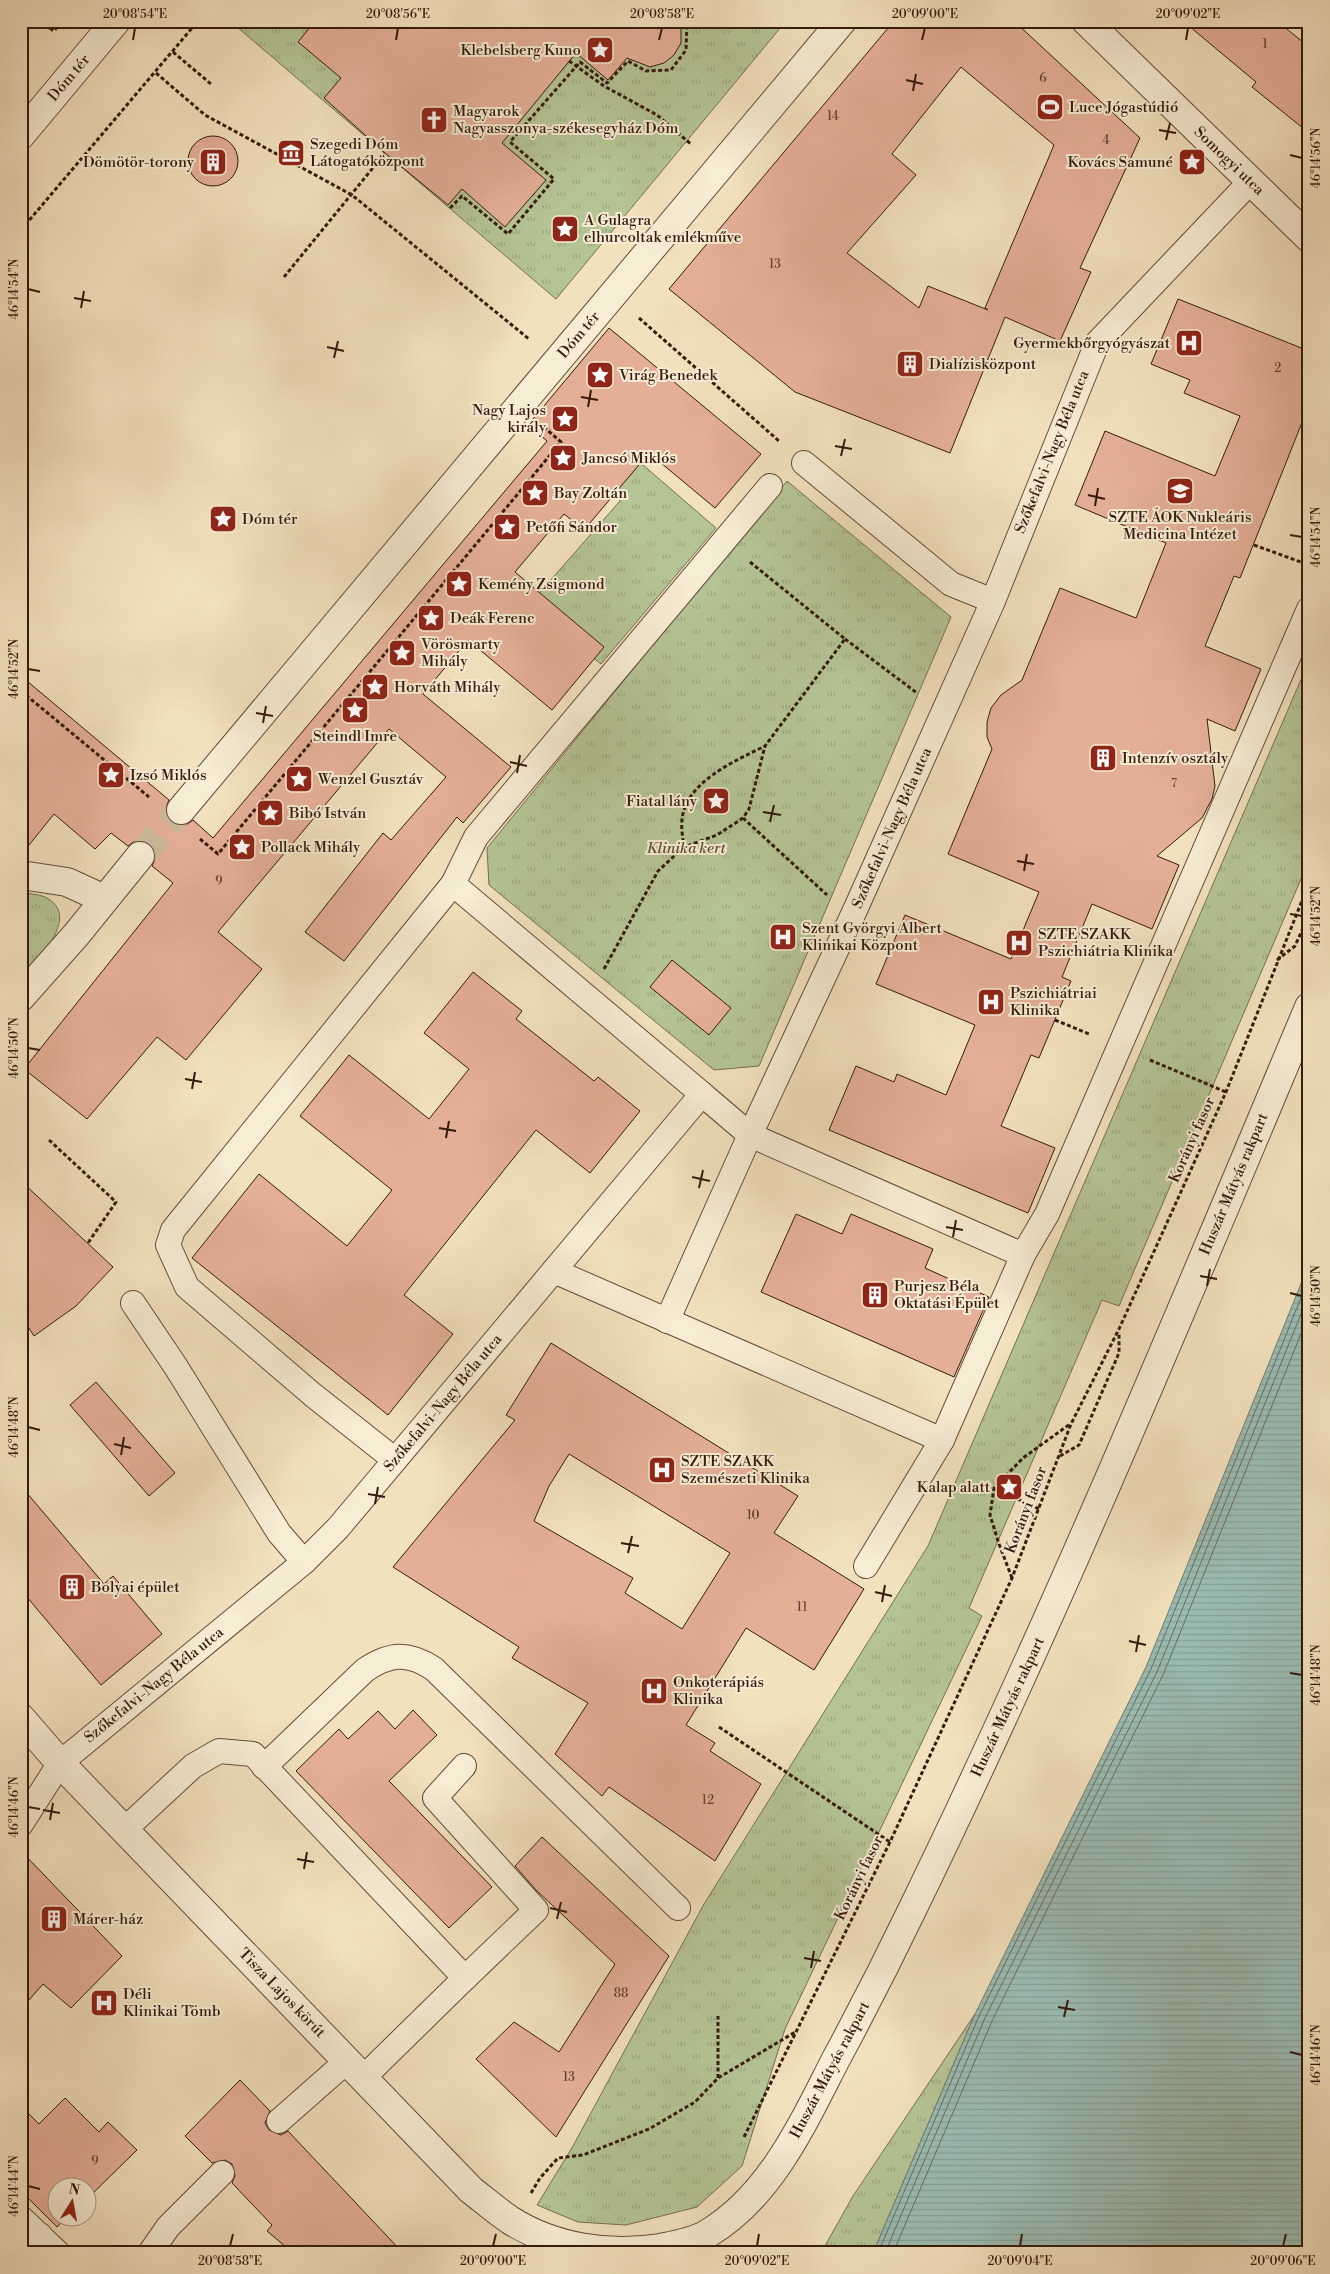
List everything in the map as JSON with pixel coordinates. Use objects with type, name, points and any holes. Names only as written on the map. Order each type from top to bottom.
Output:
[{"type":"street","name":"Dóm tér","points":[[21,135],[116,21]]},
{"type":"street","name":"Dóm tér","points":[[180,810],[842,21]]},
{"type":"street","name":"Somogyi utca","points":[[1103,27],[1250,182],[1309,238]]},
{"type":"street","points":[[21,997],[76,935],[140,856]]},
{"type":"street","points":[[21,874],[67,882],[104,899]]},
{"type":"street","name":"Huszár Mátyás rakpart","points":[[562,2243],[603,2252],[644,2250],[672,2246],[703,2237],[735,2214],[768,2180],[804,2122],[882,1972],[1025,1672],[1141,1405],[1309,1008]]},
{"type":"street","name":"Tisza Lajos körút","points":[[21,1718],[60,1763],[471,2190],[513,2222],[562,2243]]},
{"type":"lane","name":"Szőkefalvi-Nagy Béla utca","points":[[667,1321],[750,1135],[856,908],[992,601],[1097,343],[1250,182]]},
{"type":"lane","points":[[804,463],[951,584],[992,601]]},
{"type":"lane","points":[[395,1460],[313,1395],[187,1287],[168,1245],[173,1230],[453,884],[476,837],[770,486]]},
{"type":"lane","points":[[866,1566],[942,1440],[1023,1255],[1047,1214],[1309,609]]},
{"type":"lane","points":[[453,884],[750,1135],[1023,1255]]},
{"type":"lane","name":"Szőkefalvi-Nagy Béla utca","points":[[21,1824],[60,1763],[304,1562],[338,1528],[702,1094]]},
{"type":"lane","points":[[554,1271],[942,1440]]},
{"type":"lane","points":[[133,1303],[176,1367],[279,1534],[304,1562]]},
{"type":"lane","points":[[264,1767],[365,1670],[391,1657],[405,1656],[421,1660],[434,1669],[678,1908]]},
{"type":"lane","points":[[124,1830],[193,1766],[219,1751],[253,1754],[465,1978]]},
{"type":"lane","points":[[279,2121],[355,2069],[465,1978],[536,1910],[435,1798],[464,1766]]},
{"type":"lane","points":[[150,2253],[168,2227],[222,2173]]},
{"type":"lane","points":[[21,2218],[35,2244],[58,2253]]},
{"type":"path","points":[[21,32],[30,21]]},
{"type":"path","points":[[40,21],[54,31],[62,21]]},
{"type":"path","points":[[21,230],[198,21]]},
{"type":"path","points":[[450,208],[462,196],[508,234],[554,179],[510,142],[580,62],[607,83],[628,61],[646,71],[671,70],[686,50],[687,21]]},
{"type":"path","points":[[173,52],[211,84]]},
{"type":"path","points":[[570,62],[604,86],[657,115],[664,121]]},
{"type":"path","points":[[156,72],[205,115],[352,195],[488,304],[556,362]]},
{"type":"path","points":[[284,277],[385,153]]},
{"type":"path","points":[[612,296],[771,433]]},
{"type":"path","points":[[724,541],[845,639],[943,712]]},
{"type":"path","points":[[1254,545],[1309,565]]},
{"type":"path","points":[[588,998],[658,871],[684,847],[717,835],[743,818],[749,809],[765,746],[845,639]]},
{"type":"path","points":[[684,847],[682,819],[694,790],[722,769],[765,746]]},
{"type":"path","points":[[743,818],[821,890]]},
{"type":"path","name":"Korányi fasor","points":[[744,2137],[890,1842],[1012,1578],[1071,1424],[1119,1329],[1226,1092],[1309,883]]},
{"type":"path","points":[[1277,960],[1295,946],[1309,915]]},
{"type":"path","points":[[49,1140],[116,1202],[88,1243]]},
{"type":"path","points":[[1059,1456],[1080,1445],[1119,1353],[1119,1329]]},
{"type":"path","points":[[1012,1578],[990,1515],[994,1488],[1023,1458],[1071,1424]]},
{"type":"path","points":[[994,1488],[1039,1509]]},
{"type":"path","points":[[719,1727],[890,1842]]},
{"type":"path","points":[[718,2016],[718,2078]]},
{"type":"path","points":[[513,2222],[540,2178],[558,2158],[583,2155],[649,2128],[695,2102],[718,2078],[797,2031]]},
{"type":"green space","points":[[230,21],[786,21],[556,299]]},
{"type":"green space","points":[[621,446],[716,528],[601,664],[528,606],[620,501],[616,491]]},
{"type":"green space","name":"Klinika kert","points":[[787,481],[951,617],[759,1066],[714,1070],[489,885],[487,848]]},
{"type":"green space","points":[[1309,661],[1309,860],[1119,1306],[1102,1300],[969,1608],[982,1616],[785,2029],[742,2166],[697,2207],[626,2225],[578,2222],[537,2205],[573,2146],[704,1904],[928,1546]]},
{"type":"green space","points":[[21,892],[45,897],[56,905],[60,915],[53,938],[21,978]]},
{"type":"green space","points":[[975,2014],[873,2253],[821,2253],[853,2196]]},
{"type":"water","points":[[1309,1264],[1309,2253],[873,2253],[975,2014],[1146,1667]]},
{"type":"building","name":"Magyarok Nagyasszonya-székesegyház Dóm","points":[[315,21],[681,21],[681,43],[674,55],[664,63],[650,67],[627,58],[608,80],[576,53],[502,143],[546,180],[505,227],[462,189],[448,205],[385,153],[324,98],[341,78],[298,42]]},
{"type":"building","points":[[894,21],[1014,21],[1140,138],[1080,268],[1091,272],[1060,341],[1005,317],[950,453],[795,392],[669,289]],"holes":[[[961,67],[1054,145],[985,308],[988,310],[928,286],[919,308],[847,253],[916,175],[892,154]]]},
{"type":"building","points":[[1183,21],[1277,21],[1309,47],[1309,133],[1252,87],[1256,82]]},
{"type":"building","name":"Dömötör-torony","points":[[208,136],[218,136],[231,143],[238,156],[238,166],[231,179],[218,186],[208,186],[199,182],[192,175],[188,166],[188,156],[192,147],[199,140]]},
{"type":"building","points":[[1178,299],[1309,351],[1309,405],[1240,578],[1234,576],[1205,646],[1261,669],[1235,731],[1207,719],[1215,786],[1212,799],[1202,818],[1157,856],[1179,865],[1152,929],[1092,904],[1062,977],[1071,981],[1039,1058],[1031,1055],[1001,1126],[1055,1148],[1028,1213],[829,1130],[856,1066],[894,1082],[897,1074],[946,1095],[975,1025],[876,984],[905,915],[1011,959],[1039,892],[948,854],[992,749],[987,737],[987,722],[991,708],[1001,695],[1022,680],[1060,588],[1136,618],[1166,543],[1075,505],[1105,431],[1215,476],[1240,416],[1184,393],[1190,380],[1151,364]]},
{"type":"building","points":[[609,328],[761,454],[715,508],[649,453],[584,530],[564,514],[515,572],[604,647],[552,710],[468,640],[423,694],[511,767],[463,823],[457,817],[344,961],[305,932],[383,833],[391,840],[446,777],[389,729],[218,932],[262,969],[186,1060],[157,1037],[87,1119],[24,1069],[173,883],[152,866],[155,859],[155,851],[149,844],[135,841],[128,846],[111,833],[95,849],[54,814],[21,855],[21,676],[169,800],[166,807],[166,815],[171,822],[186,825],[193,820],[213,838],[547,441],[528,425]]},
{"type":"building","points":[[672,960],[731,1008],[709,1035],[650,987]]},
{"type":"building","points":[[473,972],[522,1011],[516,1019],[594,1081],[598,1077],[640,1111],[590,1173],[536,1130],[404,1295],[453,1334],[388,1415],[192,1258],[259,1174],[347,1246],[392,1190],[300,1116],[349,1055],[429,1119],[469,1069],[424,1033]]},
{"type":"building","points":[[21,1181],[113,1267],[76,1306],[34,1336],[21,1316]]},
{"type":"building","name":"Purjesz Béla Oktatási Épület","points":[[796,1214],[842,1234],[851,1214],[933,1249],[925,1268],[989,1297],[954,1377],[761,1292]]},
{"type":"building","points":[[551,1343],[798,1496],[774,1533],[864,1589],[814,1670],[746,1628],[686,1725],[715,1743],[710,1751],[761,1784],[715,1861],[609,1787],[602,1796],[555,1754],[588,1703],[512,1658],[519,1647],[393,1567],[515,1420],[506,1415]],"holes":[[[569,1454],[730,1553],[682,1629],[625,1593],[633,1578],[534,1521],[549,1486]]]},
{"type":"building","points":[[96,1382],[175,1473],[149,1496],[70,1405]]},
{"type":"building","name":"Bolyai épület","points":[[21,1486],[104,1584],[113,1576],[162,1634],[101,1685],[21,1590]]},
{"type":"building","points":[[413,1710],[437,1735],[389,1781],[492,1887],[449,1928],[296,1771],[339,1729],[348,1739],[378,1711],[395,1729]]},
{"type":"building","points":[[542,1837],[669,1956],[556,2137],[476,2059],[514,2022],[559,2052],[615,1964],[536,1890],[515,1866]]},
{"type":"building","name":"Márer-ház","points":[[21,1851],[122,1956],[71,2008],[43,1984],[21,2009]]},
{"type":"building","points":[[240,2080],[270,2111],[265,2123],[269,2130],[281,2135],[288,2131],[403,2253],[293,2253],[267,2231],[272,2225],[232,2183],[235,2176],[232,2164],[225,2160],[212,2163],[185,2136]]},
{"type":"building","points":[[65,2098],[99,2132],[108,2122],[137,2150],[98,2188],[98,2176],[48,2176],[48,2218],[21,2191],[21,2106],[39,2124]]},
{"type":"tunnel","points":[[140,856],[181,810]]},
{"type":"place","name":"Klebelsberg Kuno","points":[[600,50]]},
{"type":"place","name":"Luce Jógastúdió","points":[[1050,107]]},
{"type":"place","name":"Magyarok Nagyasszonya-székesegyház Dóm","points":[[434,120]]},
{"type":"place","name":"Szegedi Dóm Látogatóközpont","points":[[291,153]]},
{"type":"place","name":"Dömötör-torony","points":[[213,162]]},
{"type":"place","name":"Kovács Samuné","points":[[1192,162]]},
{"type":"place","name":"A Gulagra elhurcoltak emlékműve","points":[[565,229]]},
{"type":"place","name":"Gyermekbőrgyógyászat","points":[[1189,343]]},
{"type":"place","name":"Dialízisközpont","points":[[910,364]]},
{"type":"place","name":"Virág Benedek","points":[[600,375]]},
{"type":"place","name":"Nagy Lajos király","points":[[565,419]]},
{"type":"place","name":"Jancsó Miklós","points":[[563,458]]},
{"type":"place","name":"SZTE ÁOK Nukleáris Medicina Intézet","points":[[1180,491]]},
{"type":"place","name":"Bay Zoltán","points":[[535,493]]},
{"type":"place","name":"Dóm tér","points":[[223,519]]},
{"type":"place","name":"Petőfi Sándor","points":[[507,527]]},
{"type":"place","name":"Kemény Zsigmond","points":[[459,584]]},
{"type":"place","name":"Deák Ferenc","points":[[431,618]]},
{"type":"place","name":"Vörösmarty Mihály","points":[[402,653]]},
{"type":"place","name":"Horváth Mihály","points":[[375,687]]},
{"type":"place","name":"Steindl Imre","points":[[355,710]]},
{"type":"place","name":"Intenzív osztály","points":[[1103,758]]},
{"type":"place","name":"Izsó Miklós","points":[[111,775]]},
{"type":"place","name":"Wenzel Gusztáv","points":[[299,779]]},
{"type":"place","name":"Fiatal lány","points":[[716,801]]},
{"type":"place","name":"Bibó István","points":[[270,813]]},
{"type":"place","name":"Pollack Mihály","points":[[242,847]]},
{"type":"place","name":"Szent Györgyi Albert Klinikai Központ","points":[[783,937]]},
{"type":"place","name":"SZTE SZAKK Pszichiátria Klinika","points":[[1019,943]]},
{"type":"place","name":"Pszichiátriai Klinika","points":[[991,1002]]},
{"type":"place","name":"Purjesz Béla Oktatási Épület","points":[[875,1295]]},
{"type":"place","name":"SZTE SZAKK Szemészeti Klinika","points":[[662,1470]]},
{"type":"place","name":"Kalap alatt","points":[[1009,1487]]},
{"type":"place","name":"Bolyai épület","points":[[72,1587]]},
{"type":"place","name":"Onkoterápiás Klinika","points":[[654,1691]]},
{"type":"place","name":"Márer-ház","points":[[54,1919]]},
{"type":"place","name":"Déli Klinikai Tömb","points":[[104,2003]]}]
